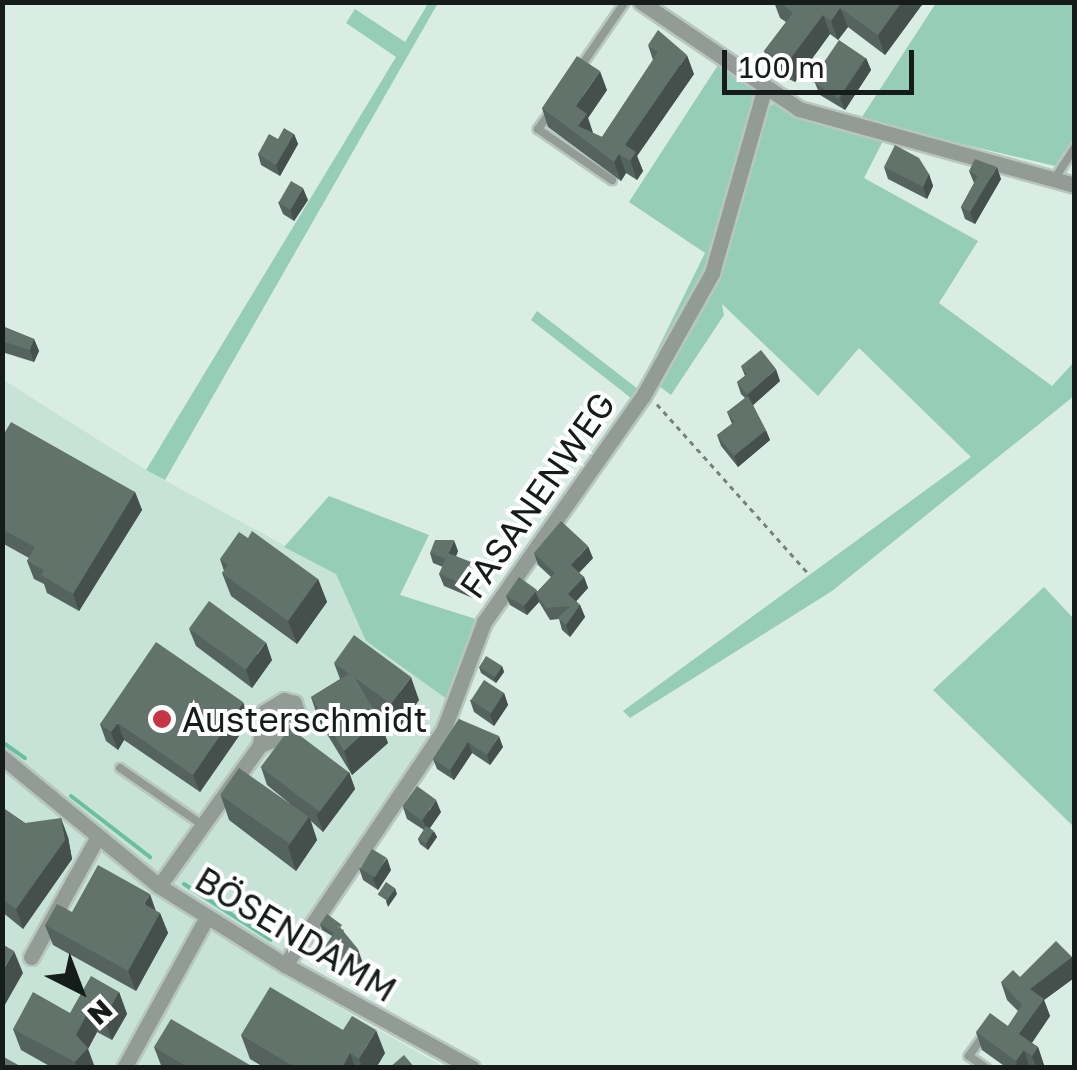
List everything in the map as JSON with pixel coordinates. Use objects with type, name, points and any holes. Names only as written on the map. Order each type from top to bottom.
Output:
[{"type":"street","points":[[642,2],[764,91],[832,122],[1074,185]]},
{"type":"street","name":"FASANENWEG","points":[[284,965],[443,731],[484,622],[645,393],[712,274],[764,91]]},
{"type":"street","points":[[159,886],[260,744]]},
{"type":"street","name":"BÖSENDAMM","points":[[2,756],[159,886],[284,965],[472,1068]]},
{"type":"street","points":[[31,957],[98,836]]},
{"type":"street","points":[[124,1068],[207,917]]},
{"type":"lane","points":[[568,85],[624,2]]},
{"type":"lane","points":[[558,100],[538,128],[612,180]]},
{"type":"lane","points":[[1055,178],[1074,149]]},
{"type":"lane","points":[[120,768],[204,826]]},
{"type":"lane","points":[[242,774],[257,786]]},
{"type":"lane","points":[[986,1068],[969,1056],[988,1029]]},
{"type":"path","points":[[645,393],[807,572]]},
{"type":"shaded area","points":[[2,379],[146,470],[337,574],[366,641],[451,702],[273,970],[444,1067],[3,1067]]},
{"type":"green space","points":[[429,2],[438,3],[165,480],[146,470],[396,57],[346,23],[355,9],[405,42]]},
{"type":"green space","points":[[936,3],[1074,3],[1074,138],[1055,166],[860,120]]},
{"type":"green space","points":[[720,62],[759,93],[709,272],[640,391],[631,398],[531,320],[537,311],[638,389],[705,253],[629,202]]},
{"type":"green space","points":[[775,103],[809,120],[884,139],[864,178],[978,241],[939,303],[1052,386],[1074,362],[1074,396],[832,591],[630,718],[623,711],[971,457],[859,348],[818,396],[722,304],[724,315],[671,395],[655,383],[716,275],[764,109]]},
{"type":"green space","points":[[329,496],[429,535],[400,595],[479,620],[451,702],[366,641],[336,574],[284,547]]},
{"type":"green space","points":[[1044,587],[1074,619],[1074,827],[933,690]]},
{"type":"building","points":[[779,2],[902,2],[878,35],[840,8],[831,21],[823,15],[788,62],[764,51],[793,13]]},
{"type":"building","points":[[658,30],[687,55],[625,145],[636,152],[630,161],[619,154],[614,162],[542,108],[577,56],[600,71],[576,106],[587,114],[578,126],[602,137],[658,52],[648,45]]},
{"type":"building","points":[[839,40],[866,58],[838,99],[812,81]]},
{"type":"building","points":[[284,128],[294,134],[276,165],[258,154],[269,134],[278,139]]},
{"type":"building","points":[[895,145],[919,158],[929,174],[923,187],[884,167]]},
{"type":"building","points":[[975,159],[997,167],[970,212],[961,207],[978,176],[969,171]]},
{"type":"building","points":[[291,181],[303,188],[291,210],[278,203]]},
{"type":"building","points":[[2,326],[34,339],[30,350],[2,341]]},
{"type":"building","points":[[761,350],[776,369],[747,395],[737,382],[747,374],[741,366]]},
{"type":"building","points":[[748,396],[766,430],[734,456],[717,435],[734,422],[727,412]]},
{"type":"building","points":[[11,422],[135,492],[73,594],[41,575],[44,570],[27,561],[35,547],[2,529],[2,437]]},
{"type":"building","points":[[561,521],[588,546],[571,565],[584,577],[568,594],[580,605],[566,625],[558,618],[570,606],[546,608],[536,593],[555,573],[534,553]]},
{"type":"building","points":[[252,531],[318,579],[288,621],[222,573],[228,565],[220,559],[239,532],[248,538]]},
{"type":"building","points":[[435,540],[454,540],[446,559],[430,553]]},
{"type":"building","points":[[448,553],[471,562],[468,568],[477,572],[471,587],[439,574]]},
{"type":"building","points":[[519,577],[537,590],[524,606],[506,596]]},
{"type":"building","points":[[209,601],[266,642],[246,670],[189,629]]},
{"type":"building","points":[[354,635],[411,677],[391,704],[355,678],[379,719],[344,751],[311,697],[349,674],[334,663]]},
{"type":"building","points":[[156,642],[243,702],[193,775],[118,723],[111,732],[100,724]]},
{"type":"building","points":[[486,656],[502,666],[495,677],[479,667]]},
{"type":"building","points":[[484,680],[504,693],[491,713],[471,700]]},
{"type":"building","points":[[459,719],[499,736],[487,755],[468,742],[450,770],[433,759]]},
{"type":"building","points":[[290,728],[349,773],[320,812],[261,767]]},
{"type":"building","points":[[239,768],[309,817],[290,844],[220,795]]},
{"type":"building","points":[[417,786],[436,800],[422,820],[402,806]]},
{"type":"building","points":[[2,807],[25,823],[61,818],[65,840],[16,909],[2,899]]},
{"type":"building","points":[[426,826],[434,831],[426,843],[418,839]]},
{"type":"building","points":[[372,849],[387,858],[375,877],[360,869]]},
{"type":"building","points":[[98,865],[150,894],[144,904],[160,913],[128,971],[45,925],[57,904],[72,912]]},
{"type":"building","points":[[386,882],[395,888],[387,901],[378,894]]},
{"type":"building","points":[[327,914],[342,925],[334,933],[320,924]]},
{"type":"building","points":[[339,926],[358,949],[348,963],[324,948]]},
{"type":"building","points":[[1056,941],[1072,957],[1030,989],[1044,999],[1019,1034],[1038,1047],[1032,1056],[1024,1050],[1016,1061],[976,1032],[990,1013],[1008,1026],[1022,1005],[1001,982],[1013,970],[1020,977]]},
{"type":"building","points":[[2,944],[14,951],[2,972]]},
{"type":"building","points":[[91,976],[119,992],[104,1019],[89,1010],[76,1035],[88,1048],[75,1062],[13,1029],[33,992],[70,1013]]},
{"type":"building","points":[[270,987],[343,1030],[352,1016],[376,1030],[359,1059],[350,1053],[342,1068],[296,1068],[241,1035]]},
{"type":"building","points":[[171,1019],[255,1068],[189,1068],[154,1047]]},
{"type":"building","points":[[404,1055],[415,1068],[389,1068]]},
{"type":"building","points":[[2,1056],[20,1066],[19,1068],[2,1068]]},
{"type":"waterway","points":[[2,742],[25,758]]},
{"type":"waterway","points":[[71,796],[150,857]]},
{"type":"waterway","points":[[184,884],[271,940]]},
{"type":"place","name":"Austerschmidt","points":[[162,719]]}]
